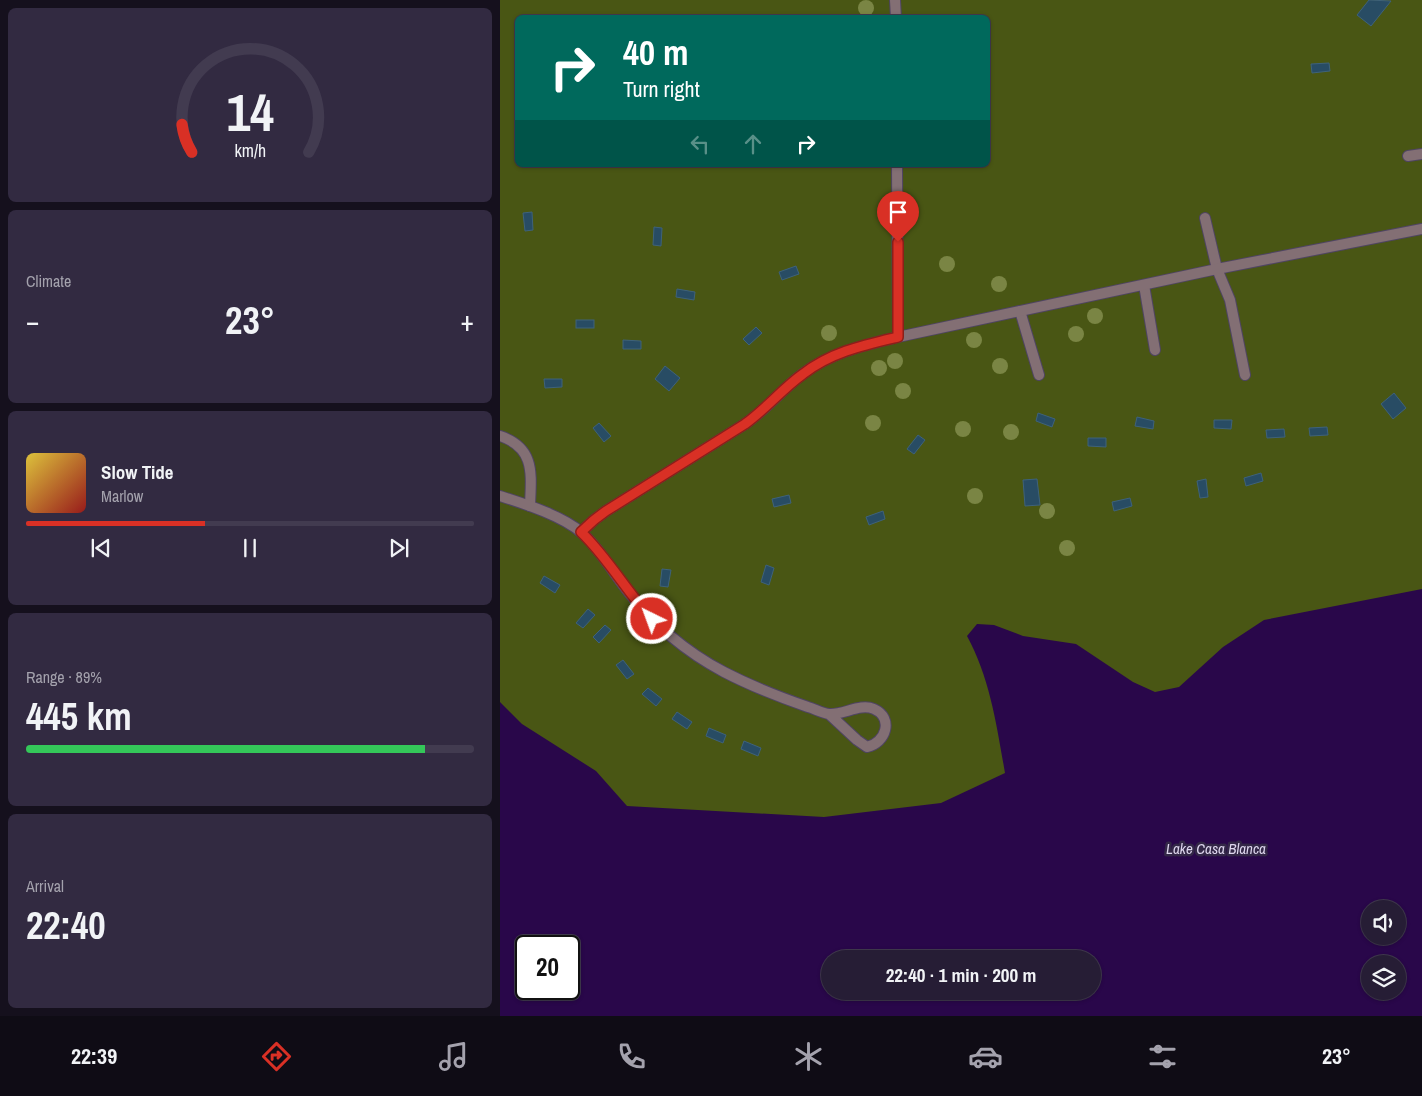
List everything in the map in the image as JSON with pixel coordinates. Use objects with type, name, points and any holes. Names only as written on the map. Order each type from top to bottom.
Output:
[{"type":"street","points":[[896,0],[896,15]]},
{"type":"street","points":[[1408,156],[1422,154]]},
{"type":"street","points":[[897,167],[898,337]]},
{"type":"street","points":[[1205,218],[1217,269],[1230,300],[1245,375]]},
{"type":"street","points":[[581,532],[606,511],[762,412],[803,373],[848,350],[898,337],[1217,269],[1422,229]]},
{"type":"street","points":[[1144,285],[1155,350]]},
{"type":"street","points":[[1020,311],[1038,375]]},
{"type":"street","points":[[500,436],[517,444],[528,458],[531,477],[530,506]]},
{"type":"street","points":[[500,496],[530,506],[571,525],[581,532],[599,551],[637,603],[662,629],[683,647],[724,672],[786,700],[829,714],[856,740],[867,747],[878,743],[885,730],[885,722],[881,714],[870,708],[829,714]]},
{"type":"green space","points":[[500,0],[1422,0],[1422,1016],[500,1016]]},
{"type":"water","name":"Lake Casa Blanca","points":[[1422,589],[1422,1016],[500,1016],[500,702],[522,724],[596,771],[627,806],[824,817],[941,803],[1005,773],[996,721],[987,686],[982,669],[967,636],[977,624],[994,625],[1023,636],[1076,644],[1133,682],[1155,692],[1179,687],[1223,647],[1264,620]]},
{"type":"building","points":[[1369,0],[1391,1],[1371,26],[1357,15]]},
{"type":"building","points":[[1329,63],[1330,71],[1312,73],[1311,64]]},
{"type":"building","points":[[532,212],[533,230],[525,231],[523,213]]},
{"type":"building","points":[[654,227],[662,228],[661,246],[653,245]]},
{"type":"building","points":[[796,266],[799,274],[782,280],[779,272]]},
{"type":"building","points":[[677,289],[695,292],[694,300],[676,297]]},
{"type":"building","points":[[576,320],[594,320],[594,328],[576,328]]},
{"type":"building","points":[[756,327],[762,333],[749,345],[743,339]]},
{"type":"building","points":[[623,340],[641,341],[641,349],[623,349]]},
{"type":"building","points":[[665,366],[680,378],[669,391],[655,379]]},
{"type":"building","points":[[544,379],[562,379],[562,387],[545,388]]},
{"type":"building","points":[[1394,393],[1406,408],[1393,419],[1381,404]]},
{"type":"building","points":[[1038,413],[1055,419],[1052,427],[1036,421]]},
{"type":"building","points":[[1137,417],[1154,421],[1153,429],[1135,426]]},
{"type":"building","points":[[1214,420],[1232,420],[1231,429],[1214,428]]},
{"type":"building","points":[[599,423],[611,436],[604,442],[593,428]]},
{"type":"building","points":[[1327,427],[1328,435],[1310,436],[1309,428]]},
{"type":"building","points":[[1284,429],[1285,437],[1267,438],[1266,430]]},
{"type":"building","points":[[918,435],[925,440],[914,454],[907,449]]},
{"type":"building","points":[[1088,438],[1106,438],[1106,447],[1088,446]]},
{"type":"building","points":[[1261,473],[1263,481],[1246,486],[1244,478]]},
{"type":"building","points":[[1037,479],[1040,505],[1025,506],[1023,480]]},
{"type":"building","points":[[1206,479],[1208,497],[1200,498],[1197,481]]},
{"type":"building","points":[[789,495],[791,503],[774,507],[772,499]]},
{"type":"building","points":[[1130,498],[1132,506],[1114,511],[1112,502]]},
{"type":"building","points":[[883,511],[885,519],[869,525],[866,517]]},
{"type":"building","points":[[766,565],[774,568],[769,585],[761,582]]},
{"type":"building","points":[[662,569],[671,570],[668,587],[660,586]]},
{"type":"building","points":[[544,576],[560,585],[555,593],[540,583]]},
{"type":"building","points":[[588,609],[595,615],[583,628],[576,623]]},
{"type":"building","points":[[605,625],[611,630],[599,643],[593,637]]},
{"type":"building","points":[[623,660],[634,674],[627,679],[616,665]]},
{"type":"building","points":[[648,688],[662,699],[656,706],[642,694]]},
{"type":"building","points":[[677,712],[692,722],[687,729],[672,719]]},
{"type":"building","points":[[709,728],[726,735],[723,743],[706,736]]},
{"type":"building","points":[[744,741],[761,748],[758,756],[741,749]]},
{"type":"route","points":[[652,619],[637,603],[599,551],[581,532],[606,511],[762,412],[803,373],[832,356],[860,346],[898,337],[898,242]]}]
